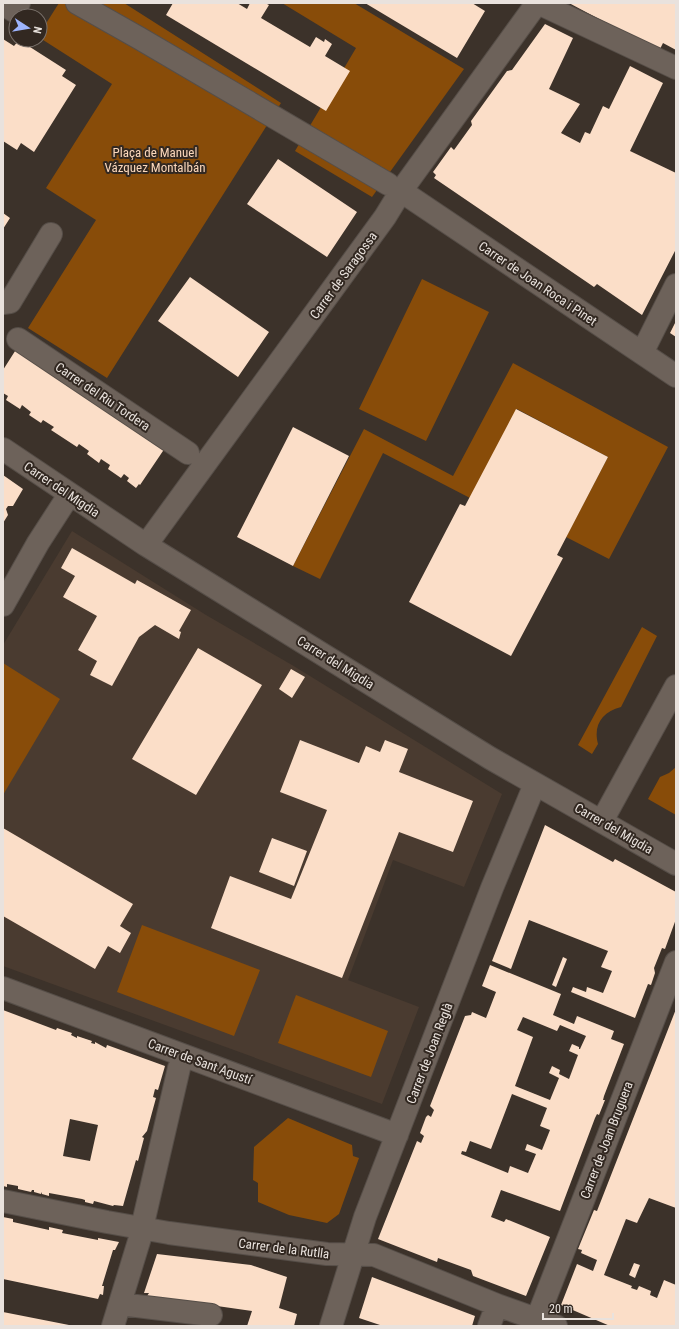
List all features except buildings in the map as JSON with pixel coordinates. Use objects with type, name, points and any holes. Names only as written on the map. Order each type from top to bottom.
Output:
[{"type":"street","points":[[3,4],[14,11],[19,3]]},
{"type":"street","name":"Carrer de Joan Roca i Pinet","points":[[77,3],[140,38],[394,187],[676,376]]},
{"type":"street","points":[[537,3],[676,68]]},
{"type":"street","name":"Carrer de Saragossa","points":[[146,545],[385,217],[394,187],[537,3]]},
{"type":"street","points":[[3,303],[10,302],[51,234]]},
{"type":"street","points":[[642,353],[676,284]]},
{"type":"street","name":"Carrer del Riu Tordera","points":[[18,339],[188,453]]},
{"type":"street","name":"Carrer del Migdia","points":[[3,449],[146,545],[490,758],[676,864]]},
{"type":"street","points":[[3,605],[38,543],[69,494]]},
{"type":"street","points":[[602,821],[676,686]]},
{"type":"street","name":"Carrer de Joan Reglà","points":[[331,1326],[365,1217],[492,888],[535,784]]},
{"type":"street","name":"Carrer de Joan Bruguera","points":[[547,1322],[676,962]]},
{"type":"street","name":"Carrer de Sant Agustí","points":[[3,988],[397,1135]]},
{"type":"street","points":[[113,1326],[143,1224],[179,1068]]},
{"type":"street","name":"Carrer de la Rutlla","points":[[3,1201],[327,1254],[374,1254],[497,1305],[547,1322]]},
{"type":"street","points":[[120,1304],[211,1315]]},
{"type":"street","points":[[489,1326],[497,1305]]},
{"type":"shaded area","points":[[72,531],[206,615],[292,665],[502,794],[464,887],[393,860],[348,980],[419,1007],[382,1104],[3,966],[3,645]]},
{"type":"green space","name":"Plaça de Manuel Vázquez Montalbán","points":[[59,3],[124,3],[281,103],[107,378],[28,328],[96,220],[46,188],[112,84],[48,43],[48,20]]},
{"type":"green space","points":[[282,3],[354,3],[464,69],[372,197],[295,151],[356,48]]},
{"type":"green space","points":[[422,279],[489,312],[426,441],[359,409]]},
{"type":"green space","points":[[513,363],[668,447],[609,559],[566,537],[608,457],[517,409],[470,498],[383,453],[320,579],[293,566],[364,429],[453,476]]},
{"type":"green space","points":[[642,627],[657,636],[621,707],[609,712],[600,720],[597,731],[598,744],[592,754],[578,745]]},
{"type":"green space","points":[[3,663],[60,699],[3,795]]},
{"type":"green space","points":[[676,767],[676,815],[648,799],[660,777],[669,773]]},
{"type":"green space","points":[[142,925],[260,970],[234,1036],[117,992]]},
{"type":"green space","points":[[296,995],[388,1031],[371,1077],[278,1043]]},
{"type":"green space","points":[[288,1118],[352,1145],[353,1156],[359,1158],[339,1214],[327,1223],[289,1215],[258,1202],[258,1183],[253,1180],[254,1147]]}]
